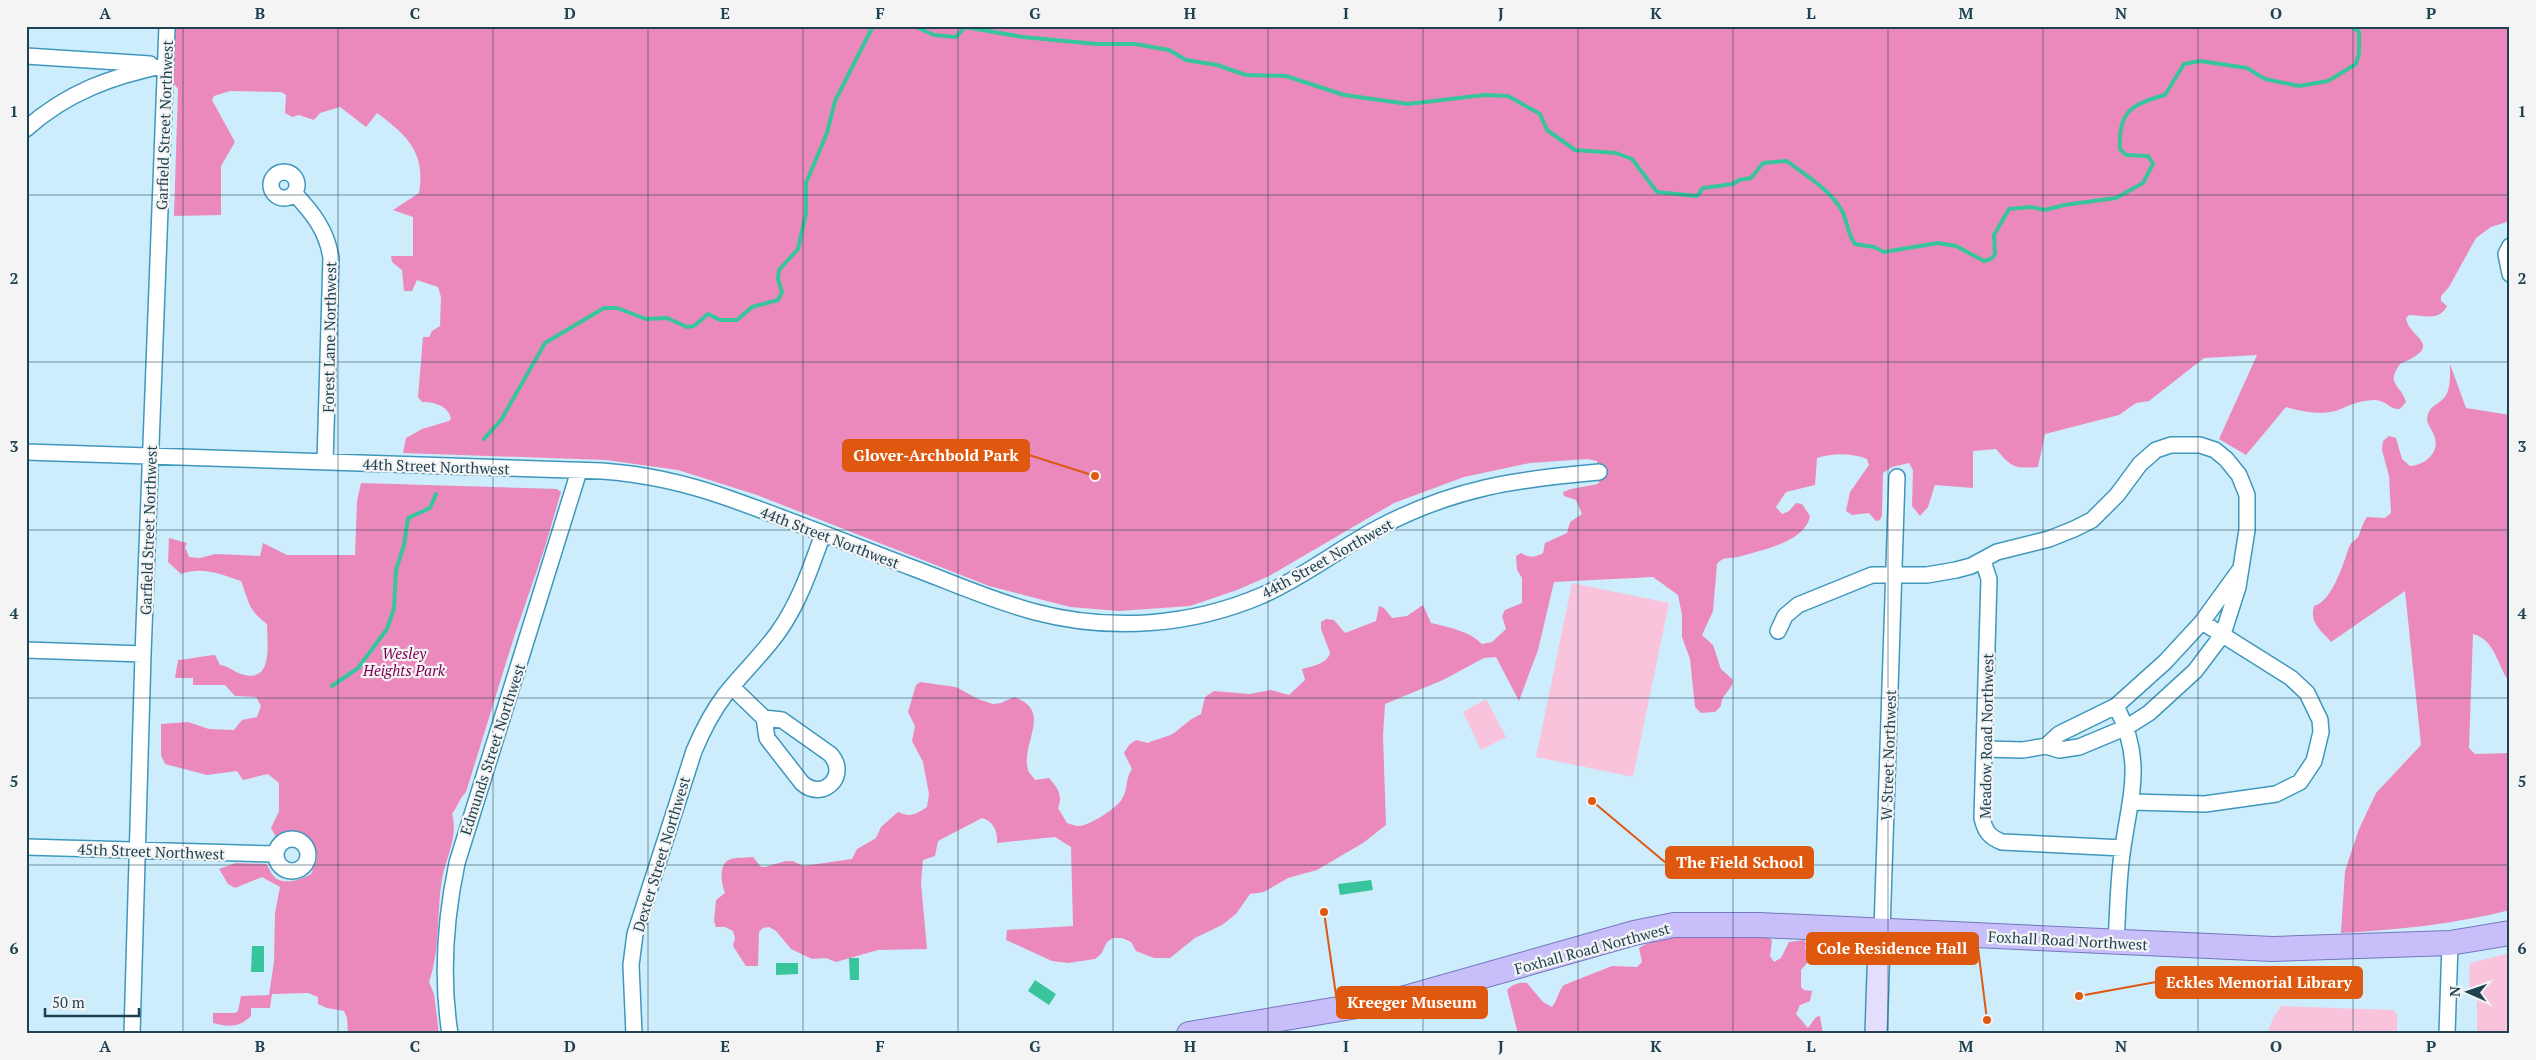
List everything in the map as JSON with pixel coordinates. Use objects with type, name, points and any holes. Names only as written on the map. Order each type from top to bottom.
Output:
[{"type":"main road","name":"Foxhall Road Northwest","points":[[1189,1034],[1405,998],[1634,933],[1674,926],[1760,925],[2273,948],[2450,943],[2510,933]]},
{"type":"street","name":"Garfield Street Northwest","points":[[132,1034],[143,654],[167,26]]},
{"type":"street","points":[[26,56],[93,58],[166,65]]},
{"type":"street","points":[[26,129],[61,102],[100,82],[166,65]]},
{"type":"street","name":"Forest Lane Northwest","points":[[294,193],[319,223],[326,238],[331,258],[325,462]]},
{"type":"street","points":[[2510,246],[2506,254],[2510,274]]},
{"type":"street","points":[[1778,631],[1785,616],[1798,605],[1872,574],[1940,574],[1982,561],[1997,552],[2049,538],[2092,520],[2117,495],[2140,464],[2156,450],[2170,445],[2186,444],[2215,450],[2226,459],[2239,475],[2247,495],[2247,530],[2238,586],[2223,634],[2195,671],[2150,713],[2127,727],[2079,747],[2059,750],[2046,746],[2023,750],[1984,749]]},
{"type":"street","name":"44th Street Northwest","points":[[26,452],[579,470],[631,474],[689,486],[1032,612],[1087,621],[1148,623],[1203,616],[1265,594],[1293,580],[1380,527],[1442,500],[1487,486],[1526,478],[1599,472]]},
{"type":"street","name":"Edmunds Street Northwest","points":[[450,1034],[445,991],[445,949],[450,897],[457,863],[579,470]]},
{"type":"street","name":"W Street Northwest","points":[[1876,1034],[1879,944],[1882,930],[1896,477]]},
{"type":"street","name":"Dexter Street Northwest","points":[[634,1034],[631,965],[637,926],[694,752],[707,723],[732,687],[764,650],[786,620],[802,590],[823,534]]},
{"type":"street","name":"Meadow Road Northwest","points":[[1982,561],[1989,579],[1982,818],[1989,835],[2002,842],[2123,848]]},
{"type":"street","points":[[2046,746],[2059,734],[2116,706],[2166,662],[2202,622],[2240,570]]},
{"type":"street","points":[[2132,802],[2205,804],[2276,794],[2300,782],[2314,761],[2321,732],[2320,720],[2307,693],[2291,678],[2202,622]]},
{"type":"street","points":[[26,650],[143,654]]},
{"type":"street","points":[[732,687],[764,718],[767,738],[802,784],[808,789],[816,790],[823,790],[830,786],[835,780],[838,771],[836,762],[830,754],[782,720],[764,718]]},
{"type":"street","points":[[2116,706],[2127,727],[2133,753],[2132,802],[2123,848],[2116,942]]},
{"type":"street","name":"45th Street Northwest","points":[[26,847],[276,854]]},
{"type":"street","points":[[2447,1034],[2450,943]]},
{"type":"shaded area","points":[[1572,583],[1669,603],[1633,777],[1536,757]]},
{"type":"shaded area","points":[[1486,699],[1506,737],[1481,750],[1463,712]]},
{"type":"shaded area","points":[[1371,880],[1373,890],[1340,895],[1338,884]]},
{"type":"shaded area","points":[[252,946],[264,946],[264,972],[251,972]]},
{"type":"shaded area","points":[[2510,953],[2510,1034],[2477,1034],[2477,995],[2469,987],[2470,963]]},
{"type":"shaded area","points":[[849,958],[859,958],[859,980],[850,980]]},
{"type":"shaded area","points":[[776,963],[798,963],[798,974],[776,975]]},
{"type":"shaded area","points":[[1035,980],[1056,994],[1049,1005],[1028,991]]},
{"type":"shaded area","points":[[2281,1006],[2393,1010],[2397,1014],[2397,1034],[2267,1034],[2273,1018]]},
{"type":"green space","points":[[174,26],[2510,26],[2510,221],[2491,227],[2476,238],[2449,287],[2441,296],[2441,301],[2447,306],[2444,311],[2435,316],[2409,315],[2406,318],[2408,325],[2423,346],[2421,351],[2414,357],[2400,364],[2394,376],[2394,381],[2406,402],[2400,409],[2375,400],[2321,413],[2306,412],[2286,407],[2246,455],[2219,439],[2257,355],[2204,358],[2149,401],[2136,403],[2119,415],[2045,434],[2038,467],[2023,468],[2014,466],[1996,449],[1973,451],[1973,488],[1935,485],[1928,507],[1920,516],[1912,506],[1913,470],[1909,463],[1892,467],[1883,473],[1882,515],[1880,520],[1876,521],[1869,513],[1852,515],[1846,511],[1850,492],[1869,465],[1867,459],[1842,454],[1817,458],[1815,485],[1786,492],[1776,507],[1782,514],[1789,511],[1796,503],[1802,504],[1810,516],[1800,533],[1780,544],[1738,557],[1724,559],[1717,564],[1713,611],[1702,635],[1713,645],[1721,669],[1733,680],[1731,687],[1721,702],[1721,706],[1715,712],[1701,713],[1695,707],[1690,659],[1682,637],[1682,615],[1678,595],[1653,577],[1554,582],[1538,650],[1519,701],[1496,657],[1484,658],[1443,680],[1385,704],[1383,736],[1386,825],[1363,843],[1317,870],[1288,878],[1264,892],[1250,894],[1236,914],[1222,925],[1195,938],[1170,958],[1154,958],[1136,951],[1131,942],[1122,938],[1113,938],[1107,942],[1101,954],[1095,959],[1068,963],[1052,961],[1006,940],[1007,930],[1073,926],[1071,847],[1055,837],[997,843],[997,834],[994,827],[989,821],[982,818],[938,841],[935,856],[923,860],[921,883],[927,949],[878,950],[836,962],[826,958],[812,959],[791,949],[776,931],[769,927],[763,928],[759,932],[758,966],[746,966],[733,946],[735,938],[733,931],[725,927],[716,927],[714,921],[716,900],[725,893],[722,884],[722,869],[724,865],[731,859],[753,857],[761,867],[786,861],[793,861],[803,866],[852,859],[857,849],[876,838],[881,827],[898,812],[906,815],[913,814],[927,807],[929,794],[923,762],[912,741],[915,726],[908,712],[916,685],[920,682],[956,687],[978,699],[993,704],[1001,703],[1014,697],[1026,703],[1032,711],[1034,719],[1028,749],[1029,771],[1035,780],[1049,778],[1055,785],[1060,795],[1058,808],[1067,823],[1078,826],[1084,825],[1096,820],[1122,799],[1132,769],[1124,753],[1129,745],[1136,740],[1148,743],[1174,733],[1201,714],[1205,697],[1214,691],[1250,694],[1271,690],[1289,695],[1305,680],[1302,669],[1326,660],[1330,653],[1321,629],[1321,622],[1326,619],[1334,620],[1345,633],[1376,621],[1379,606],[1384,608],[1392,618],[1407,616],[1423,605],[1431,623],[1465,633],[1482,644],[1492,642],[1506,629],[1502,616],[1505,610],[1522,603],[1522,578],[1517,570],[1516,556],[1521,553],[1532,557],[1540,555],[1543,553],[1545,543],[1567,533],[1570,522],[1582,514],[1576,500],[1564,496],[1563,492],[1598,484],[1597,461],[1587,459],[1530,463],[1464,477],[1394,503],[1269,576],[1237,590],[1190,606],[1119,611],[1070,607],[989,586],[757,495],[678,470],[606,460],[403,453],[406,438],[422,429],[451,419],[444,407],[422,402],[418,397],[423,337],[429,337],[432,331],[440,326],[441,297],[438,287],[417,280],[412,291],[404,291],[402,270],[392,262],[391,256],[413,256],[413,217],[393,210],[419,193],[420,167],[412,146],[397,129],[377,113],[366,127],[340,107],[320,113],[314,120],[299,115],[292,117],[285,113],[286,95],[281,92],[230,91],[214,96],[212,100],[235,142],[221,166],[221,215],[174,216],[178,89],[174,84]]},
{"type":"green space","points":[[2450,364],[2466,408],[2510,415],[2510,683],[2492,648],[2481,637],[2473,634],[2469,748],[2475,754],[2510,753],[2510,910],[2426,926],[2341,933],[2345,871],[2359,829],[2376,793],[2421,745],[2405,591],[2331,642],[2315,622],[2313,617],[2314,606],[2320,603],[2332,590],[2350,545],[2358,537],[2367,517],[2385,518],[2391,513],[2389,476],[2382,450],[2383,441],[2389,436],[2396,438],[2402,459],[2410,466],[2426,460],[2433,452],[2436,441],[2427,417],[2431,409],[2442,400],[2448,391]]},
{"type":"green space","name":"Wesley Heights Park","points":[[361,483],[557,489],[561,492],[466,792],[452,814],[454,829],[450,852],[443,874],[437,943],[429,982],[434,994],[439,1034],[348,1034],[347,1018],[344,1011],[327,1008],[318,1004],[318,997],[308,993],[272,994],[270,1008],[251,1008],[251,1016],[238,1025],[228,1026],[213,1023],[213,1013],[235,1013],[238,1011],[241,996],[269,995],[274,962],[275,913],[280,887],[262,877],[235,888],[228,884],[219,869],[236,863],[266,864],[276,878],[291,881],[311,874],[317,859],[316,848],[303,837],[288,834],[276,837],[271,828],[279,811],[279,783],[268,774],[243,780],[237,771],[207,775],[165,764],[161,755],[161,724],[188,722],[209,729],[234,730],[242,720],[257,717],[261,706],[256,697],[235,696],[225,685],[193,685],[193,678],[175,678],[178,660],[215,655],[220,665],[241,674],[252,676],[259,674],[264,668],[267,651],[267,624],[253,610],[241,581],[204,571],[181,574],[168,562],[169,538],[187,543],[185,547],[189,557],[200,558],[215,554],[260,556],[263,543],[287,555],[355,555],[357,501]]},
{"type":"green space","points":[[1708,935],[1769,937],[1772,941],[1770,956],[1774,962],[1781,958],[1789,942],[1804,940],[1806,943],[1805,949],[1813,953],[1813,956],[1801,970],[1801,987],[1804,990],[1812,991],[1810,1001],[1800,1005],[1796,1014],[1808,1028],[1816,1017],[1820,1016],[1823,1034],[1518,1034],[1507,990],[1514,985],[1527,983],[1543,1002],[1552,1007],[1564,985],[1612,966],[1637,967],[1642,962],[1639,948],[1646,944],[1672,938]]},
{"type":"waterway","points":[[484,439],[501,420],[545,343],[604,308],[617,308],[646,319],[667,318],[687,327],[694,326],[708,314],[720,320],[737,320],[752,307],[778,300],[782,292],[778,279],[779,270],[798,249],[806,213],[806,183],[827,133],[835,101],[873,26]]},
{"type":"waterway","points":[[914,26],[934,35],[956,37],[965,27],[1023,37],[1097,44],[1135,44],[1169,50],[1186,60],[1217,65],[1246,75],[1286,76],[1344,95],[1408,104],[1484,95],[1508,96],[1540,114],[1547,130],[1575,150],[1616,153],[1632,159],[1657,192],[1697,196],[1703,188],[1733,184],[1739,180],[1751,178],[1763,163],[1787,161],[1817,183],[1837,203],[1844,215],[1850,236],[1855,244],[1874,247],[1884,252],[1938,243],[1956,246],[1984,261],[1991,259],[1995,254],[1994,235],[2009,209],[2031,207],[2045,210],[2064,205],[2116,198],[2143,183],[2153,164],[2148,156],[2126,155],[2120,149],[2121,126],[2124,118],[2135,106],[2165,95],[2184,64],[2200,61],[2247,68],[2265,79],[2299,86],[2328,81],[2356,64],[2359,53],[2359,32],[2352,27],[2344,26]]},
{"type":"waterway","points":[[332,686],[358,668],[387,629],[394,608],[396,570],[404,545],[408,518],[430,508],[436,494]]},
{"type":"place","name":"Glover-Archbold Park","points":[[1095,476]]},
{"type":"place","name":"The Field School","points":[[1592,801]]},
{"type":"place","name":"Kreeger Museum","points":[[1324,912]]},
{"type":"place","name":"Eckles Memorial Library","points":[[2079,996]]},
{"type":"place","name":"Cole Residence Hall","points":[[1987,1020]]}]
